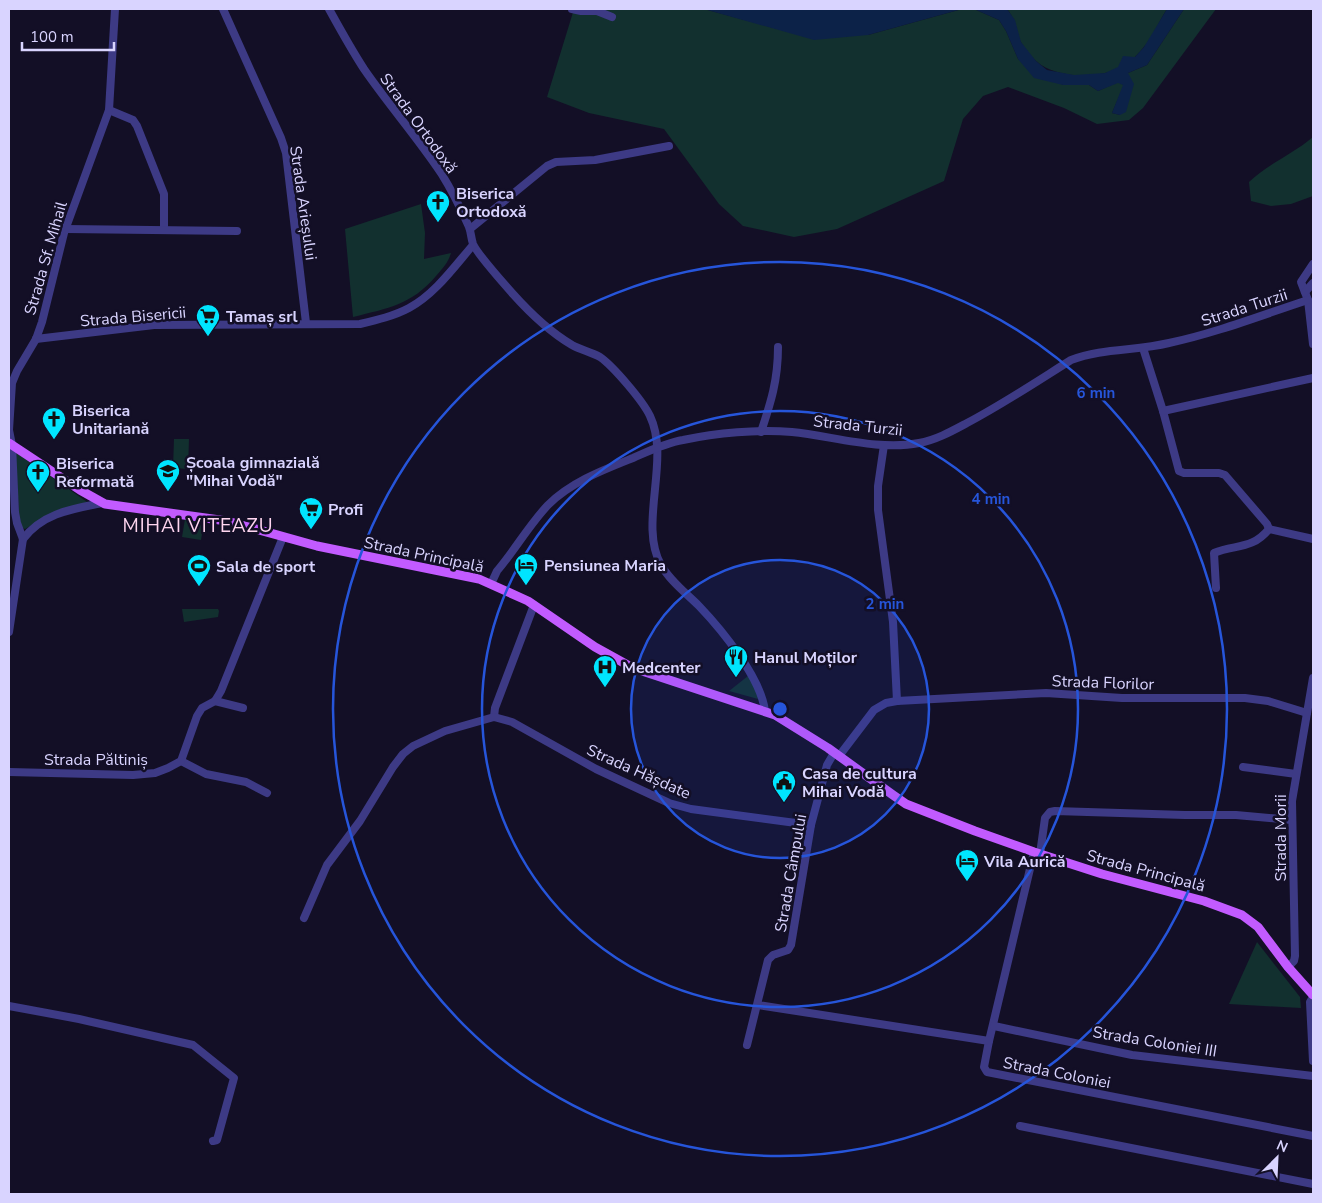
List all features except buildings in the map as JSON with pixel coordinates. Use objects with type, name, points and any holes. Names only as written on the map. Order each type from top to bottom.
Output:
[{"type":"main road","name":"Strada Principală","points":[[10,444],[102,503],[112,506],[228,521],[283,537],[392,562],[479,579],[491,584],[534,605],[595,647],[633,668],[765,711],[786,721],[906,804],[1037,854],[1102,874],[1204,901],[1233,911],[1258,927],[1313,996]]},
{"type":"street","name":"Strada Sf. Mihail","points":[[9,632],[23,539],[15,518],[9,430],[12,383],[36,339],[66,229],[109,110],[115,9]]},
{"type":"street","name":"Strada Arieșului","points":[[223,9],[286,153],[306,324]]},
{"type":"street","name":"Strada Ortodoxă","points":[[329,9],[364,70],[419,141],[442,176],[470,229],[473,244],[512,293],[538,320],[572,345],[607,362],[650,416],[654,430],[657,460],[652,539],[657,558],[666,575],[700,607],[747,667],[759,690],[765,711]]},
{"type":"street","points":[[572,9],[597,11],[612,17]]},
{"type":"street","points":[[109,110],[133,120],[137,126],[164,194],[164,230]]},
{"type":"street","points":[[470,229],[538,172],[556,162],[595,160],[669,146]]},
{"type":"street","points":[[66,229],[237,231]]},
{"type":"street","name":"Strada Bisericii","points":[[36,339],[154,325],[360,324],[409,309],[422,300],[446,276],[473,244]]},
{"type":"street","points":[[1313,264],[1301,282],[1307,296],[1313,344]]},
{"type":"street","points":[[1307,296],[1313,283]]},
{"type":"street","name":"Strada Turzii","points":[[491,584],[497,571],[549,504],[572,486],[656,448],[682,440],[761,432],[790,432],[884,445],[916,444],[930,441],[989,411],[1070,360],[1096,352],[1142,348],[1201,336],[1307,296]]},
{"type":"street","points":[[761,432],[773,395],[778,371],[778,347]]},
{"type":"street","points":[[1142,348],[1163,411],[1179,471],[1184,473],[1219,473],[1225,475],[1267,524],[1269,529]]},
{"type":"street","points":[[1163,411],[1313,378]]},
{"type":"street","points":[[884,445],[878,486],[878,510],[894,622],[897,701]]},
{"type":"street","points":[[23,539],[33,528],[50,517],[67,510],[102,503]]},
{"type":"street","points":[[1269,529],[1313,539]]},
{"type":"street","points":[[1216,588],[1214,553],[1245,546],[1263,536],[1269,529]]},
{"type":"street","points":[[267,793],[246,782],[206,774],[181,761],[196,716],[202,708],[214,701],[221,691],[283,537]]},
{"type":"street","points":[[304,918],[327,865],[360,821],[393,766],[403,754],[413,746],[445,731],[494,716],[495,708],[534,605]]},
{"type":"street","name":"Strada Morii","points":[[1288,967],[1294,961],[1295,956],[1292,801],[1313,678]]},
{"type":"street","name":"Strada Florilor","points":[[836,754],[874,710],[886,703],[897,701],[1046,693],[1122,698],[1245,698],[1268,701],[1307,712]]},
{"type":"street","points":[[214,701],[243,708]]},
{"type":"street","name":"Strada Hășdate","points":[[494,716],[512,722],[596,769],[668,803],[691,809],[811,825]]},
{"type":"street","name":"Strada Câmpului","points":[[747,1045],[768,960],[773,954],[788,950],[791,944],[811,825],[827,765],[836,754]]},
{"type":"street","name":"Strada Păltiniș","points":[[9,772],[133,775],[155,773],[181,761]]},
{"type":"street","points":[[1242,767],[1296,774]]},
{"type":"street","name":"Strada Coloniei","points":[[1292,820],[1236,814],[1185,815],[1050,812],[1045,818],[984,1067],[987,1072],[1313,1136]]},
{"type":"street","points":[[1313,996],[1310,1002],[1313,1061]]},
{"type":"street","points":[[758,1005],[989,1041]]},
{"type":"street","points":[[9,1006],[79,1019],[193,1045],[234,1078],[217,1140],[214,1141]]},
{"type":"street","name":"Strada Coloniei III","points":[[994,1026],[1132,1055],[1313,1076]]},
{"type":"street","points":[[1020,1126],[1313,1184]]},
{"type":"green space","points":[[574,9],[704,9],[778,29],[868,35],[962,9],[974,9],[999,20],[1018,59],[1063,85],[1089,85],[1098,91],[1118,82],[1124,85],[1112,113],[1120,115],[1128,73],[1147,65],[1184,9],[1216,9],[1143,108],[1129,120],[1097,124],[1064,108],[1008,87],[983,96],[963,119],[944,181],[837,229],[794,237],[743,226],[719,204],[664,129],[589,113],[547,97]]},
{"type":"green space","points":[[1007,9],[1167,9],[1147,44],[1131,60],[1110,72],[1097,75],[1079,75],[1060,73],[1036,61],[1021,43],[1014,21]]},
{"type":"green space","points":[[1313,137],[1313,196],[1291,204],[1271,206],[1251,201],[1249,182]]},
{"type":"green space","points":[[421,204],[425,233],[424,259],[451,253],[447,263],[427,286],[408,299],[388,308],[353,317],[345,229]]},
{"type":"green space","points":[[174,439],[189,439],[188,469],[173,468]]},
{"type":"green space","points":[[15,451],[87,502],[54,513],[25,529],[20,527]]},
{"type":"green space","points":[[185,519],[204,522],[201,540],[182,537]]},
{"type":"green space","points":[[182,609],[218,609],[219,611],[218,617],[184,622]]},
{"type":"green space","points":[[748,676],[756,687],[758,699],[729,691]]},
{"type":"green space","points":[[1257,942],[1300,997],[1301,1008],[1229,1004]]},
{"type":"water","points":[[704,9],[962,9],[868,35],[814,40]]},
{"type":"water","points":[[974,9],[1007,9],[1015,20],[1021,42],[1036,61],[1047,70],[1074,75],[1105,73],[1118,67],[1123,56],[1135,57],[1144,47],[1167,9],[1184,9],[1147,65],[1128,73],[1134,84],[1126,112],[1120,115],[1112,113],[1123,85],[1118,83],[1098,91],[1089,85],[1063,85],[1034,78],[1018,59],[999,20]]},
{"type":"place","name":"Biserica Ortodoxă","points":[[438,223]]},
{"type":"place","name":"Tamaș srl","points":[[208,337]]},
{"type":"place","name":"Biserica Unitariană","points":[[54,440]]},
{"type":"place","name":"Școala gimnazială \"Mihai Vodă\"","points":[[168,492]]},
{"type":"place","name":"Biserica Reformată","points":[[38,493]]},
{"type":"place","name":"Profi","points":[[311,530]]},
{"type":"place","name":"Pensiunea Maria","points":[[526,586]]},
{"type":"place","name":"Sala de sport","points":[[199,587]]},
{"type":"place","name":"Hanul Moților","points":[[736,678]]},
{"type":"place","name":"Medcenter","points":[[605,688]]},
{"type":"place","name":"Casa de cultura Mihai Vodă","points":[[784,803]]},
{"type":"place","name":"Vila Aurică","points":[[967,882]]},
{"type":"district","name":"MIHAI VITEAZU","points":[[198,525]]}]
